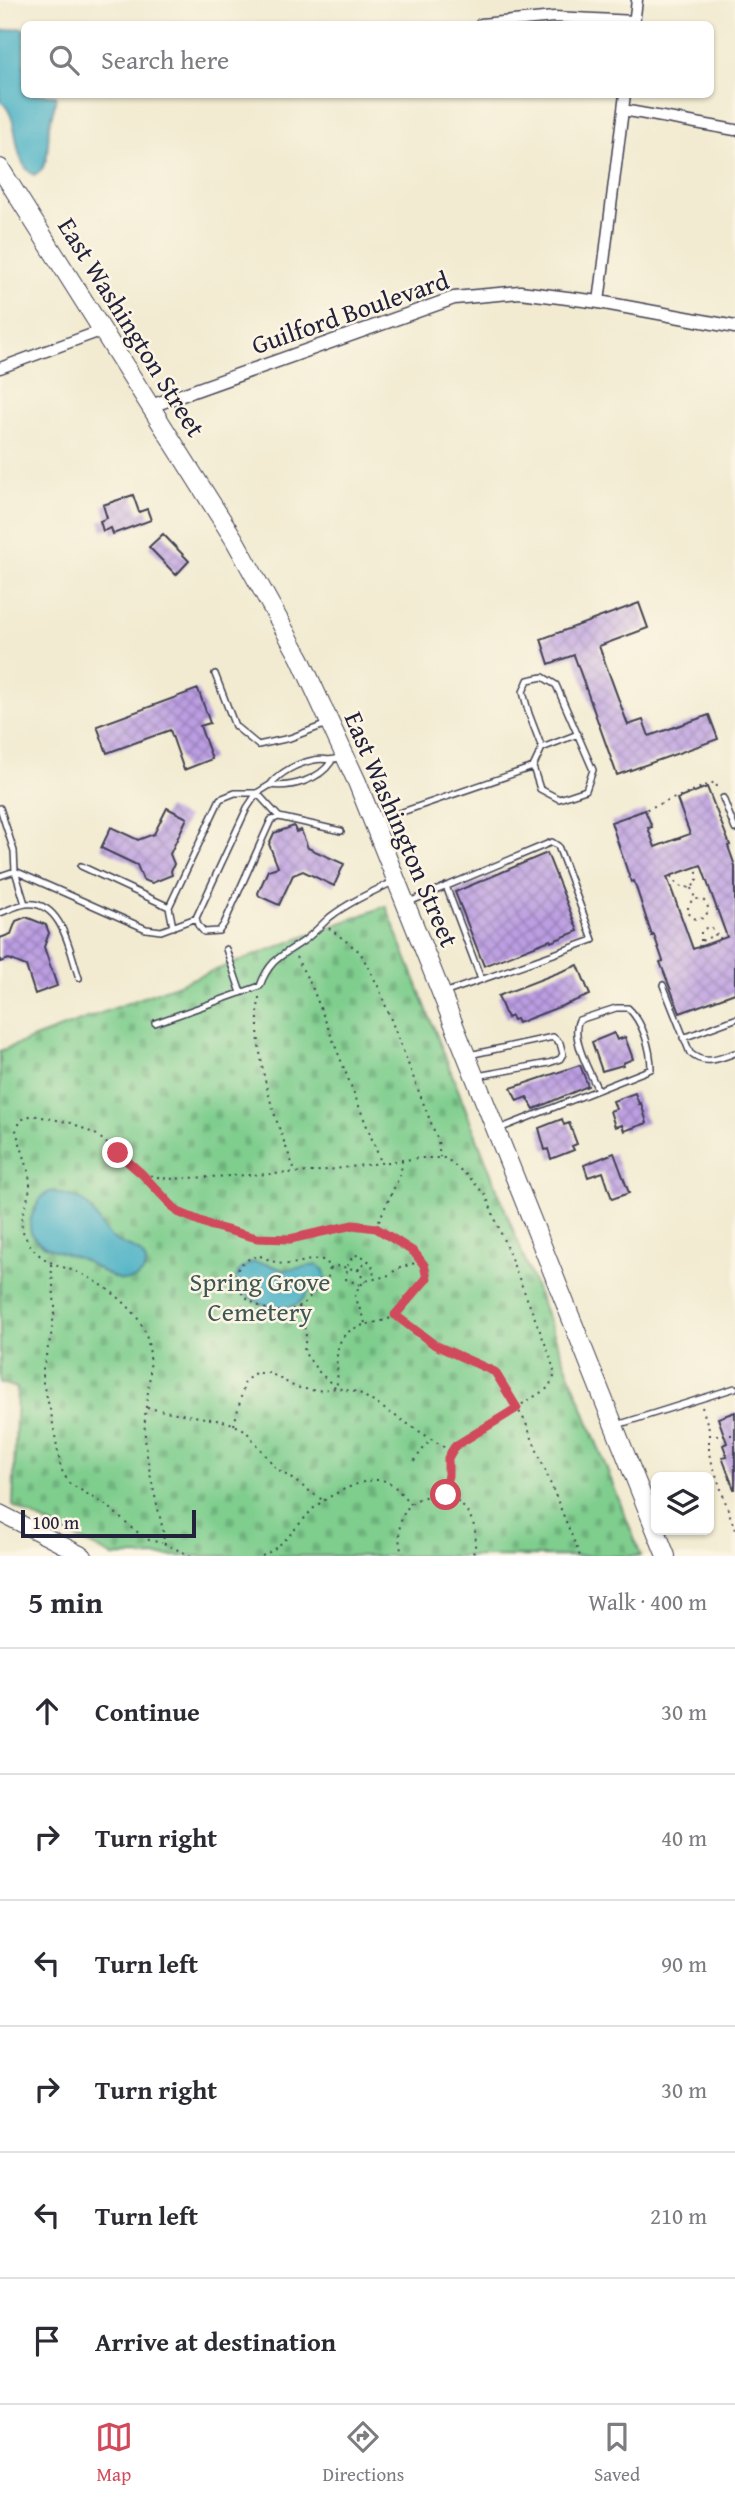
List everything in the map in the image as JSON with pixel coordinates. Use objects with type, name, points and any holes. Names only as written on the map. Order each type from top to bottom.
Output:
[{"type":"highway","name":"East Washington Street","points":[[0,168],[234,539],[300,658],[330,723],[338,759],[373,822],[666,1556]]},
{"type":"main road","points":[[0,1513],[84,1556]]},
{"type":"street","points":[[634,21],[637,0]]},
{"type":"street","points":[[512,21],[554,17],[618,21]]},
{"type":"street","points":[[599,302],[624,98]]},
{"type":"street","points":[[623,110],[735,130]]},
{"type":"street","name":"Guilford Boulevard","points":[[151,406],[454,298],[520,292],[599,302],[735,327]]},
{"type":"street","points":[[0,368],[103,330]]},
{"type":"lane","points":[[215,674],[235,726],[258,744],[290,738],[330,723]]},
{"type":"lane","points":[[542,748],[523,691],[528,680],[543,677],[556,685],[578,734],[593,770],[586,790],[559,799],[540,789],[533,767],[542,748],[578,734]]},
{"type":"lane","points":[[338,759],[316,759],[279,774],[270,785],[257,793],[247,808],[196,918],[198,925],[204,932],[219,931],[224,924],[271,820],[279,817],[341,831]]},
{"type":"lane","points":[[270,785],[284,787],[323,773],[338,759]]},
{"type":"lane","points":[[373,822],[533,767]]},
{"type":"lane","points":[[173,927],[169,907],[220,799],[235,793],[257,793],[279,817]]},
{"type":"lane","points":[[723,798],[735,829]]},
{"type":"lane","points":[[0,808],[14,851],[15,871],[25,904]]},
{"type":"lane","points":[[406,904],[552,842],[558,846],[593,940],[442,994]]},
{"type":"lane","points":[[81,866],[169,907]]},
{"type":"lane","points":[[0,876],[15,871],[146,929],[161,931],[196,918]]},
{"type":"lane","points":[[155,1023],[260,986],[272,962],[306,940],[354,901],[396,880]]},
{"type":"lane","points":[[446,886],[481,979]]},
{"type":"lane","points":[[0,913],[25,904],[45,908],[61,924],[79,978]]},
{"type":"lane","points":[[226,949],[241,993]]},
{"type":"lane","points":[[663,985],[690,1053],[697,1059],[708,1062],[735,1053]]},
{"type":"lane","points":[[496,1130],[598,1090],[651,1069],[651,1056],[637,1016],[628,1008],[616,1008],[579,1020],[576,1026],[579,1046],[598,1090]]},
{"type":"lane","points":[[683,1038],[735,1019]]},
{"type":"lane","points":[[466,1055],[553,1037],[559,1043],[563,1054],[560,1059],[549,1063],[474,1077]]},
{"type":"lane","points":[[614,1426],[735,1388]]},
{"type":"path","points":[[627,817],[715,782],[723,798]]},
{"type":"path","points":[[691,888],[697,882],[697,867]]},
{"type":"path","points":[[671,876],[678,886],[691,888]]},
{"type":"path","points":[[691,888],[695,899]]},
{"type":"path","points":[[695,899],[702,900],[708,906],[707,914],[702,919],[693,917],[689,912],[690,903],[695,899]]},
{"type":"path","points":[[702,907],[708,906]]},
{"type":"path","points":[[689,912],[694,910]]},
{"type":"path","points":[[323,924],[360,952],[378,986],[438,1141],[440,1158]]},
{"type":"path","points":[[699,947],[701,932],[706,928],[712,928],[721,939]]},
{"type":"path","points":[[701,941],[718,934]]},
{"type":"path","points":[[292,948],[312,987],[381,1163]]},
{"type":"path","points":[[260,986],[257,1033],[262,1076],[296,1173]]},
{"type":"path","points":[[163,1543],[164,1535],[144,1433],[151,1361],[144,1330],[132,1312],[112,1292],[93,1280],[51,1264],[35,1252],[24,1236],[20,1220],[30,1185],[27,1164],[16,1130],[21,1119],[32,1115],[72,1123],[97,1135],[142,1174],[178,1212],[212,1226],[257,1238],[290,1239],[353,1225],[376,1228],[414,1252],[424,1265],[427,1278],[395,1315],[348,1332],[339,1342],[336,1360],[339,1379],[336,1388]]},
{"type":"path","points":[[142,1174],[168,1179],[296,1173],[446,1158],[470,1178],[486,1196],[555,1374],[548,1388],[455,1446],[448,1458],[448,1476],[441,1496]]},
{"type":"path","points":[[376,1228],[401,1173],[402,1161]]},
{"type":"path","points":[[361,1285],[346,1279],[347,1267],[353,1256],[359,1254],[374,1267],[373,1279]]},
{"type":"path","points":[[260,1256],[278,1264],[290,1264],[311,1258],[324,1259],[330,1266],[329,1277],[324,1285],[316,1289],[299,1307],[289,1311],[276,1310],[251,1303],[240,1293],[234,1282],[237,1268],[246,1258],[260,1256]]},
{"type":"path","points":[[358,1270],[367,1260]]},
{"type":"path","points":[[365,1324],[355,1296],[361,1285],[421,1261]]},
{"type":"path","points":[[51,1264],[55,1307],[43,1384],[61,1469],[69,1483],[109,1507],[149,1540],[163,1543],[191,1556]]},
{"type":"path","points":[[329,1269],[338,1266],[358,1270],[365,1282]]},
{"type":"path","points":[[299,1307],[306,1334],[304,1352],[318,1371],[336,1388]]},
{"type":"path","points":[[395,1315],[435,1345],[495,1372],[525,1421],[580,1556]]},
{"type":"path","points":[[234,1425],[245,1381],[255,1373],[270,1373],[295,1387],[316,1391],[336,1388],[358,1392],[452,1452]]},
{"type":"path","points":[[701,1406],[709,1429],[712,1463],[735,1530]]},
{"type":"path","points":[[147,1408],[228,1422],[245,1430],[276,1468],[324,1501]]},
{"type":"path","points":[[709,1435],[735,1435]]},
{"type":"path","points":[[414,1461],[431,1439]]},
{"type":"path","points":[[262,1556],[298,1528],[315,1507],[350,1487],[369,1481],[386,1481],[411,1505]]},
{"type":"path","points":[[403,1556],[398,1543],[398,1526],[407,1508],[425,1497],[446,1495],[464,1509],[476,1528],[472,1556]]},
{"type":"green space","name":"Spring Grove Cemetery","points":[[386,906],[641,1556],[112,1556],[13,1506],[17,1388],[0,1383],[0,1051]]},
{"type":"water","points":[[21,28],[21,98],[56,98],[46,161],[34,175],[21,160],[12,117],[0,101],[0,31]]},
{"type":"water","points":[[53,1191],[84,1202],[111,1237],[139,1252],[146,1262],[143,1273],[132,1280],[117,1279],[81,1259],[42,1245],[35,1239],[30,1221],[42,1197]]},
{"type":"water","points":[[253,1262],[284,1270],[317,1265],[324,1270],[326,1279],[312,1287],[302,1300],[293,1306],[270,1306],[258,1302],[239,1287],[236,1278],[241,1270]]},
{"type":"building","points":[[133,495],[139,512],[147,509],[151,520],[113,534],[111,528],[103,531],[100,521],[107,518],[103,505]]},
{"type":"building","points":[[163,534],[189,561],[176,575],[149,547]]},
{"type":"building","points":[[639,603],[648,628],[599,646],[628,725],[643,720],[649,736],[709,715],[718,739],[617,775],[574,655],[549,664],[541,639]]},
{"type":"building","points":[[198,689],[210,723],[200,726],[212,759],[184,770],[170,730],[107,753],[97,726]]},
{"type":"building","points":[[707,787],[730,845],[728,846],[735,866],[735,993],[680,1013],[611,822],[645,810],[652,827],[648,828],[655,847],[690,834],[677,799]],"holes":[[[701,865],[727,937],[693,949],[667,877]]]},
{"type":"building","points":[[167,808],[187,818],[170,854],[174,864],[172,875],[152,883],[143,880],[137,865],[101,848],[111,827],[138,840],[154,834]]},
{"type":"building","points":[[294,826],[296,832],[301,830],[308,848],[344,864],[334,886],[303,871],[293,875],[279,905],[259,896],[258,893],[268,870],[278,867],[269,844],[274,833]]},
{"type":"building","points":[[547,853],[578,931],[484,966],[455,892]]},
{"type":"building","points":[[26,917],[46,925],[49,933],[44,947],[57,986],[35,994],[26,966],[9,959],[0,962],[0,938],[11,934],[16,921]]},
{"type":"building","points":[[578,965],[590,995],[518,1023],[511,1016],[507,1018],[498,996]]},
{"type":"building","points":[[614,1033],[617,1040],[625,1037],[633,1059],[602,1071],[592,1042]]},
{"type":"building","points":[[580,1065],[588,1086],[534,1109],[527,1097],[517,1101],[511,1088]]},
{"type":"building","points":[[635,1093],[647,1123],[624,1131],[622,1125],[615,1127],[610,1111],[616,1109],[613,1101]]},
{"type":"building","points":[[562,1119],[564,1125],[569,1123],[577,1144],[572,1146],[574,1150],[551,1159],[548,1149],[545,1150],[539,1128]]},
{"type":"building","points":[[614,1153],[629,1193],[612,1199],[603,1172],[588,1177],[584,1165]]},
{"type":"building","points":[[735,1412],[734,1489],[722,1457],[727,1456],[723,1445],[727,1443],[718,1418]]},
{"type":"route","points":[[118,1153],[178,1212],[212,1226],[257,1238],[290,1239],[353,1225],[376,1228],[414,1252],[424,1265],[427,1278],[395,1315],[435,1345],[495,1372],[517,1408],[455,1446],[448,1458],[448,1476],[441,1496],[446,1495]]}]
